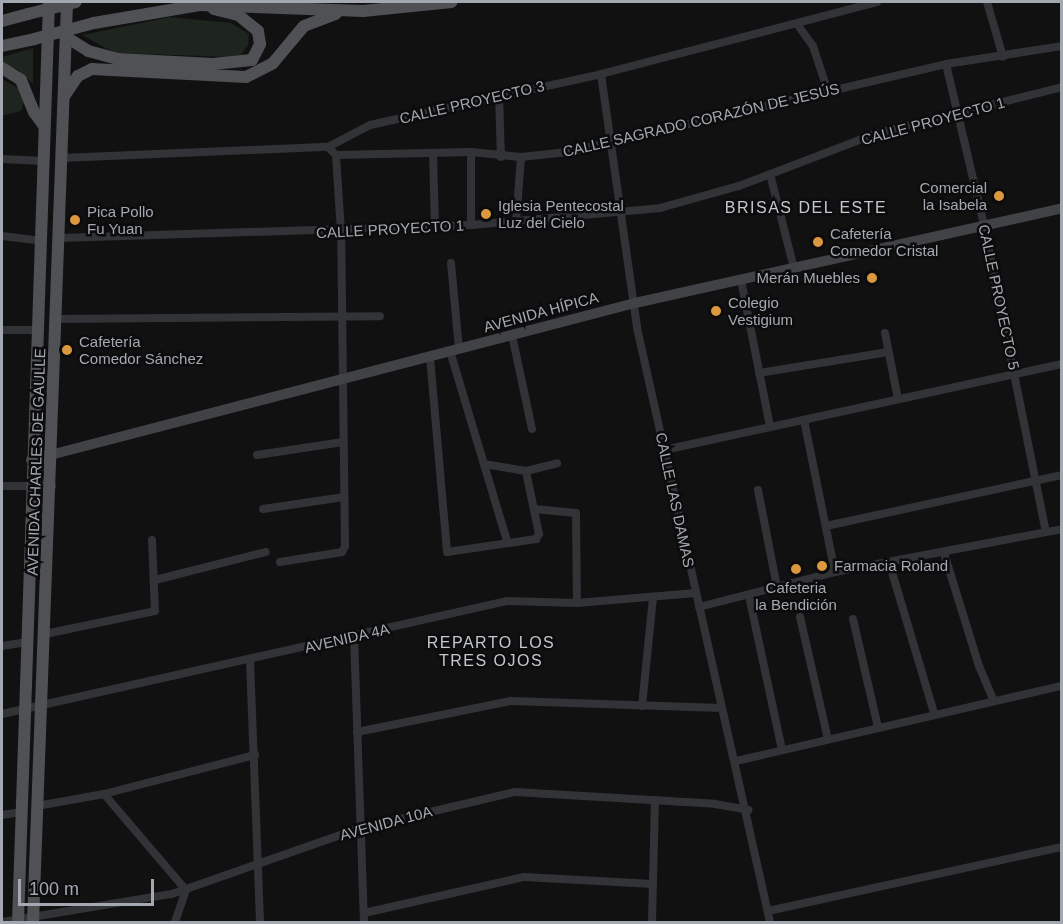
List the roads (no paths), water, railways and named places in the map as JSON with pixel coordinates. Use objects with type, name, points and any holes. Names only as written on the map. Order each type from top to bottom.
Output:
[{"type":"main road","name":"AVENIDA CHARLES DE GAULLE","points":[[18,920],[31,460],[49,2]]},
{"type":"main road","name":"AVENIDA CHARLES DE GAULLE","points":[[33,919],[52,486],[55,319],[60,238],[67,2]]},
{"type":"main road","points":[[2,21],[76,2]]},
{"type":"main road","points":[[2,46],[94,23],[199,5],[235,4],[345,11],[452,2]]},
{"type":"main road","points":[[66,37],[88,51],[117,59],[213,64],[252,60],[260,44],[258,31],[250,22],[238,15],[199,5]]},
{"type":"main road","points":[[64,96],[78,76],[92,69],[246,77],[273,63],[304,26],[345,11]]},
{"type":"main road","points":[[2,68],[21,80],[34,112],[44,126]]},
{"type":"street","name":"CALLE PROYECTO 3","points":[[62,158],[328,147],[370,125],[601,74],[877,2]]},
{"type":"street","points":[[987,2],[1003,57]]},
{"type":"street","points":[[797,24],[813,46],[828,92]]},
{"type":"street","name":"CALLE SAGRADO CORAZÓN DE JESÚS","points":[[336,155],[471,152],[501,157],[521,157],[610,143],[946,64],[1003,57],[1062,46]]},
{"type":"street","name":"CALLE PROYECTO 5","points":[[946,64],[984,225],[1046,532]]},
{"type":"street","name":"CALLE LAS DAMAS","points":[[601,74],[634,303],[696,593],[748,810],[770,922]]},
{"type":"street","name":"CALLE PROYECTO 1","points":[[60,238],[341,231],[471,225],[516,222],[620,209],[660,208],[770,174],[878,133],[1062,87]]},
{"type":"street","points":[[499,95],[501,157]]},
{"type":"street","points":[[280,562],[342,552],[344,379],[341,231],[336,155],[328,147]]},
{"type":"street","points":[[471,152],[471,225]]},
{"type":"street","points":[[433,154],[435,225]]},
{"type":"street","points":[[516,222],[521,157]]},
{"type":"street","points":[[2,159],[44,161]]},
{"type":"street","points":[[770,174],[794,268]]},
{"type":"street","name":"AVENIDA HÍPICA","points":[[31,460],[634,303],[1062,208]]},
{"type":"street","points":[[2,236],[40,241]]},
{"type":"street","points":[[451,263],[454,350],[507,541]]},
{"type":"street","points":[[741,280],[770,427]]},
{"type":"street","points":[[55,319],[380,316]]},
{"type":"street","points":[[2,330],[36,330]]},
{"type":"street","points":[[885,333],[898,399]]},
{"type":"street","points":[[512,335],[532,429]]},
{"type":"street","points":[[759,373],[888,352]]},
{"type":"street","points":[[430,357],[447,552],[538,537],[535,508],[526,471]]},
{"type":"street","points":[[664,450],[1062,364]]},
{"type":"street","points":[[804,420],[835,573]]},
{"type":"street","points":[[257,455],[343,442]]},
{"type":"street","points":[[484,464],[526,471],[557,463]]},
{"type":"street","points":[[826,526],[1062,476]]},
{"type":"street","points":[[2,486],[52,486]]},
{"type":"street","points":[[758,490],[777,587]]},
{"type":"street","points":[[263,509],[344,497]]},
{"type":"street","points":[[535,508],[576,513],[577,603]]},
{"type":"street","points":[[699,606],[749,596],[835,573],[1062,529]]},
{"type":"street","points":[[45,634],[155,611],[152,540]]},
{"type":"street","points":[[155,580],[266,552]]},
{"type":"street","points":[[944,553],[979,666],[994,701]]},
{"type":"street","points":[[889,562],[934,713]]},
{"type":"street","name":"AVENIDA 4A","points":[[2,714],[250,661],[507,601],[577,603],[696,593]]},
{"type":"street","points":[[749,596],[782,750]]},
{"type":"street","points":[[642,706],[653,597]]},
{"type":"street","points":[[800,617],[828,739]]},
{"type":"street","points":[[853,618],[878,727]]},
{"type":"street","points":[[354,636],[358,829],[364,922]]},
{"type":"street","points":[[2,646],[26,642]]},
{"type":"street","points":[[250,661],[260,922]]},
{"type":"street","points":[[736,761],[934,713],[1062,686]]},
{"type":"street","points":[[357,732],[511,701],[723,708]]},
{"type":"street","points":[[38,806],[104,794],[255,755]]},
{"type":"street","name":"AVENIDA 10A","points":[[2,922],[33,919],[186,890],[358,829],[515,792],[715,804],[748,810]]},
{"type":"street","points":[[104,794],[186,890],[175,922]]},
{"type":"street","points":[[652,922],[655,800]]},
{"type":"street","points":[[2,815],[22,812]]},
{"type":"street","points":[[768,911],[1062,847]]},
{"type":"street","points":[[364,913],[524,877],[653,884]]},
{"type":"place","name":"Comercial la Isabela","points":[[999,196]]},
{"type":"place","name":"Iglesia Pentecostal Luz del Cielo","points":[[486,214]]},
{"type":"place","name":"Pica Pollo Fu Yuan","points":[[75,220]]},
{"type":"place","name":"Cafetería Comedor Cristal","points":[[818,242]]},
{"type":"place","name":"Merán Muebles","points":[[872,278]]},
{"type":"place","name":"Colegio Vestigium","points":[[716,311]]},
{"type":"place","name":"Cafetería Comedor Sánchez","points":[[67,350]]},
{"type":"place","name":"Farmacia Roland","points":[[822,566]]},
{"type":"place","name":"Cafeteria la Bendición","points":[[796,569]]},
{"type":"district","name":"BRISAS DEL ESTE","points":[[806,208]]},
{"type":"district","name":"REPARTO LOS TRES OJOS","points":[[491,652]]}]
